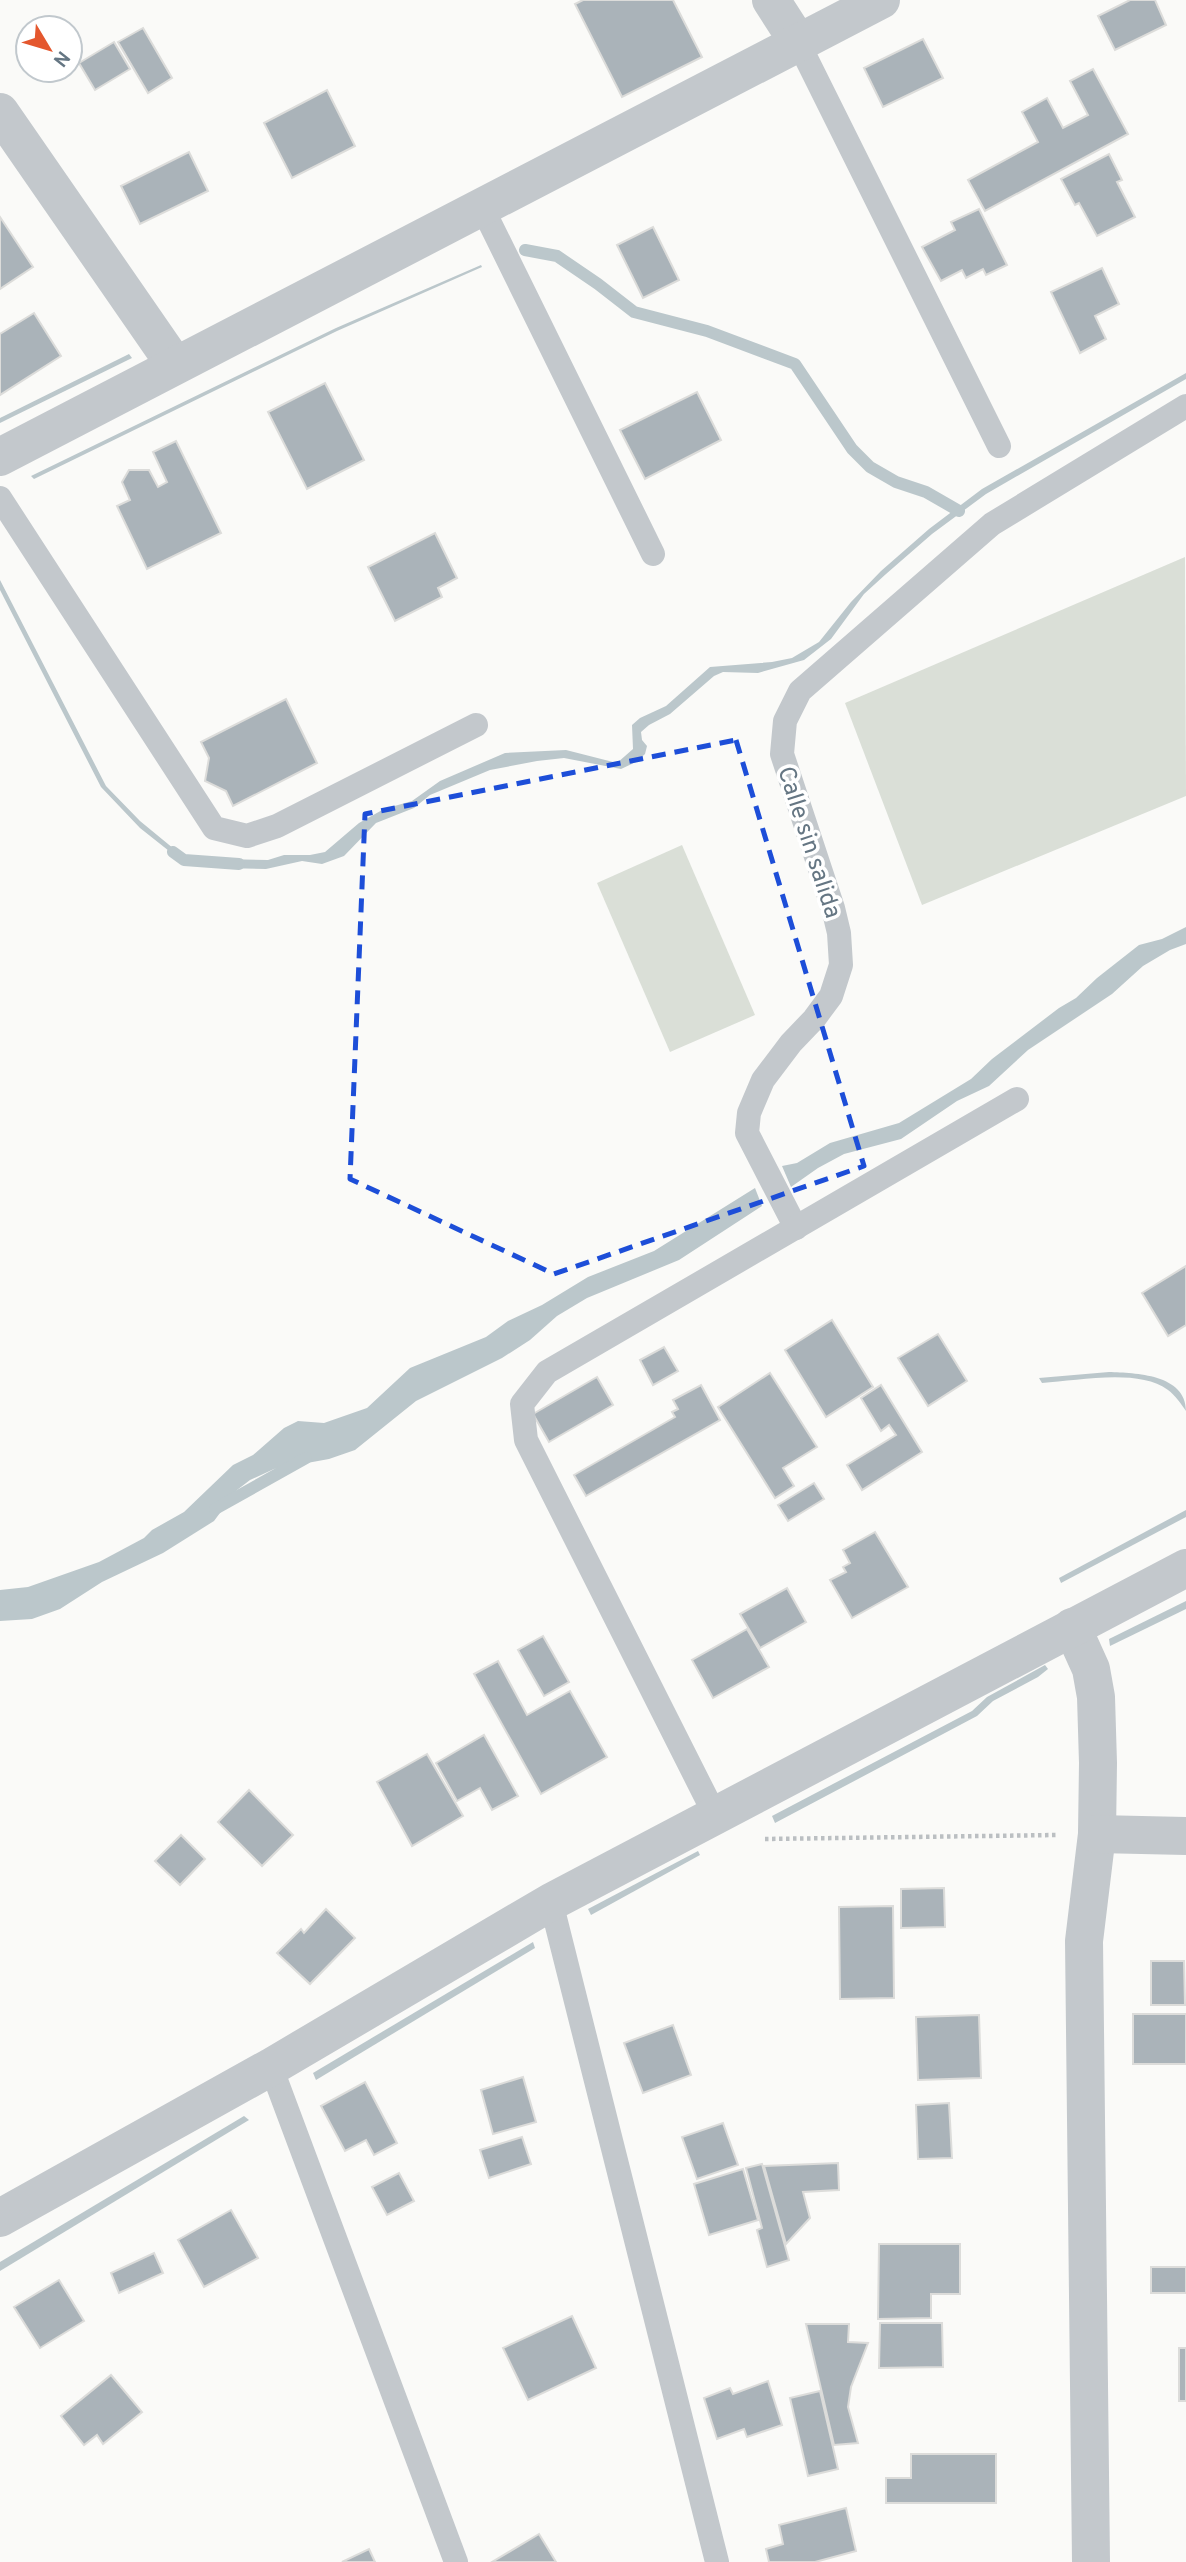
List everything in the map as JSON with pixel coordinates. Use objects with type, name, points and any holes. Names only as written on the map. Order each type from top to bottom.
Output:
[{"type":"street","points":[[771,0],[798,42]]},
{"type":"street","points":[[0,457],[881,0]]},
{"type":"street","points":[[0,111],[175,365]]},
{"type":"street","points":[[0,2218],[271,2067],[551,1902],[1186,1568]]},
{"type":"street","points":[[1072,1627],[1091,1669],[1096,1697],[1097,1834],[1084,1941],[1091,2562]]},
{"type":"street","points":[[1097,1834],[1186,1836]]},
{"type":"lane","points":[[798,42],[999,446]]},
{"type":"lane","points":[[482,206],[653,554]]},
{"type":"lane","name":"Calle sin salida","points":[[796,1228],[747,1133],[749,1113],[763,1080],[831,996],[841,965],[839,933],[833,908],[782,754],[785,722],[800,691],[992,524],[1186,406]]},
{"type":"lane","points":[[0,498],[215,828],[247,836],[277,826],[476,725]]},
{"type":"lane","points":[[715,1815],[526,1440],[522,1404],[547,1372],[1017,1099]]},
{"type":"lane","points":[[551,1902],[717,2562]]},
{"type":"lane","points":[[271,2067],[456,2562]]},
{"type":"path","points":[[777,1840],[1097,1834]]},
{"type":"highlighted area","points":[[736,740],[864,1166],[554,1274],[350,1179],[365,814]]},
{"type":"shaded area","points":[[481,265],[482,267],[337,331],[34,479],[31,476],[336,328]]},
{"type":"shaded area","points":[[129,354],[132,358],[0,423],[0,418]]},
{"type":"shaded area","points":[[1186,373],[1186,379],[986,494],[932,534],[864,594],[831,639],[804,660],[758,673],[723,672],[714,676],[670,714],[641,732],[642,740],[647,746],[645,754],[636,762],[621,769],[564,758],[490,770],[430,795],[414,808],[376,823],[344,856],[322,864],[302,861],[266,869],[223,868],[220,859],[268,860],[284,855],[325,852],[359,823],[384,809],[412,801],[440,781],[505,753],[566,750],[617,763],[633,749],[632,725],[640,718],[666,706],[710,667],[792,658],[819,642],[851,602],[881,571],[929,529],[982,489]]},
{"type":"shaded area","points":[[1185,557],[1186,796],[922,905],[845,703]]},
{"type":"shaded area","points":[[0,580],[106,786],[140,821],[185,858],[188,866],[140,828],[101,787],[0,590]]},
{"type":"shaded area","points":[[682,845],[755,1015],[670,1052],[597,883]]},
{"type":"shaded area","points":[[1186,927],[1186,944],[1143,966],[1112,994],[1028,1050],[989,1086],[957,1101],[901,1139],[844,1154],[791,1187],[782,1166],[797,1163],[830,1143],[899,1123],[971,1079],[992,1059],[1076,998],[1139,945],[1162,939]]},
{"type":"shaded area","points":[[755,1188],[762,1206],[679,1260],[587,1298],[557,1316],[530,1340],[502,1358],[416,1401],[355,1450],[329,1459],[274,1469],[250,1480],[237,1490],[214,1521],[163,1553],[102,1582],[60,1609],[32,1619],[0,1621],[0,1590],[28,1587],[99,1562],[144,1538],[152,1530],[184,1512],[233,1465],[253,1455],[284,1428],[298,1421],[324,1423],[367,1408],[410,1368],[486,1337],[508,1321],[542,1305],[588,1277],[654,1251]]},
{"type":"shaded area","points":[[1109,1372],[1145,1375],[1168,1383],[1178,1389],[1184,1399],[1186,1411],[1168,1390],[1141,1379],[1107,1378],[1042,1383],[1039,1378]]},
{"type":"shaded area","points":[[1186,1510],[1186,1517],[1061,1583],[1059,1578]]},
{"type":"shaded area","points":[[1186,1601],[1186,1609],[1110,1646],[1109,1639]]},
{"type":"shaded area","points":[[1045,1665],[1048,1669],[1038,1677],[993,1701],[977,1716],[775,1823],[772,1816],[972,1711],[987,1697]]},
{"type":"shaded area","points":[[698,1851],[700,1855],[591,1915],[588,1909]]},
{"type":"shaded area","points":[[533,1942],[535,1948],[316,2080],[313,2073]]},
{"type":"shaded area","points":[[244,2116],[249,2120],[0,2271],[0,2262]]},
{"type":"building","points":[[583,0],[673,0],[702,57],[622,97],[575,4]]},
{"type":"building","points":[[1130,0],[1155,0],[1166,25],[1115,50],[1098,16]]},
{"type":"building","points":[[143,28],[172,78],[148,93],[118,42]]},
{"type":"building","points":[[923,39],[943,78],[883,107],[864,68]]},
{"type":"building","points":[[114,42],[130,69],[95,90],[84,71],[84,60]]},
{"type":"building","points":[[1093,69],[1128,134],[985,211],[968,180],[1038,142],[1022,112],[1047,98],[1063,128],[1088,115],[1070,81]]},
{"type":"building","points":[[327,90],[355,146],[292,178],[264,123]]},
{"type":"building","points":[[189,152],[208,191],[140,224],[121,186]]},
{"type":"building","points":[[1109,154],[1122,180],[1117,182],[1135,217],[1097,236],[1079,203],[1075,205],[1061,179]]},
{"type":"building","points":[[979,209],[1007,265],[986,275],[983,269],[966,278],[962,270],[941,281],[922,247],[955,230],[951,222]]},
{"type":"building","points":[[0,217],[33,267],[0,289]]},
{"type":"building","points":[[653,227],[679,280],[643,298],[617,245]]},
{"type":"building","points":[[1102,268],[1119,304],[1095,316],[1106,339],[1080,353],[1051,292]]},
{"type":"building","points":[[34,313],[61,356],[0,395],[0,334]]},
{"type":"building","points":[[325,383],[364,460],[307,489],[268,412]]},
{"type":"building","points":[[697,392],[721,440],[645,479],[620,430]]},
{"type":"building","points":[[176,441],[221,533],[147,569],[117,506],[130,500],[122,482],[129,470],[149,470],[158,487],[167,482],[153,452]]},
{"type":"building","points":[[435,533],[457,578],[438,588],[442,597],[395,621],[368,567]]},
{"type":"building","points":[[286,699],[317,763],[233,806],[226,791],[205,781],[209,758],[201,742]]},
{"type":"building","points":[[1186,1266],[1186,1325],[1168,1336],[1142,1293]]},
{"type":"building","points":[[832,1320],[873,1387],[826,1417],[785,1350]]},
{"type":"building","points":[[938,1334],[967,1381],[928,1406],[898,1358]]},
{"type":"building","points":[[664,1347],[678,1371],[653,1385],[640,1360]]},
{"type":"building","points":[[770,1373],[817,1447],[783,1468],[794,1486],[775,1498],[718,1407]]},
{"type":"building","points":[[597,1377],[613,1405],[549,1442],[533,1414]]},
{"type":"building","points":[[701,1385],[720,1420],[586,1496],[574,1475],[675,1417],[672,1412],[678,1409],[673,1400]]},
{"type":"building","points":[[881,1385],[922,1452],[862,1490],[847,1465],[896,1435],[889,1425],[881,1431],[861,1398]]},
{"type":"building","points":[[814,1483],[824,1499],[788,1521],[778,1505]]},
{"type":"building","points":[[875,1532],[908,1587],[852,1618],[830,1580],[846,1572],[843,1567],[850,1563],[843,1550]]},
{"type":"building","points":[[787,1588],[806,1622],[760,1648],[740,1614]]},
{"type":"building","points":[[747,1629],[769,1667],[713,1698],[692,1660]]},
{"type":"building","points":[[543,1636],[569,1682],[544,1696],[518,1650]]},
{"type":"building","points":[[498,1661],[527,1715],[570,1691],[607,1757],[541,1794],[474,1674]]},
{"type":"building","points":[[484,1735],[518,1796],[492,1810],[480,1788],[457,1801],[436,1763]]},
{"type":"building","points":[[427,1754],[463,1816],[412,1846],[377,1782]]},
{"type":"building","points":[[249,1790],[293,1835],[262,1866],[218,1822]]},
{"type":"building","points":[[181,1835],[205,1859],[180,1885],[155,1861]]},
{"type":"building","points":[[944,1888],[945,1927],[901,1928],[901,1889]]},
{"type":"building","points":[[893,1906],[894,1998],[840,1999],[839,1907]]},
{"type":"building","points":[[326,1909],[355,1938],[310,1984],[277,1953],[301,1929],[304,1933]]},
{"type":"building","points":[[1151,1961],[1184,1961],[1185,2005],[1151,2005]]},
{"type":"building","points":[[1133,2014],[1186,2014],[1186,2064],[1133,2064]]},
{"type":"building","points":[[979,2015],[981,2078],[918,2080],[916,2017]]},
{"type":"building","points":[[673,2025],[691,2075],[643,2093],[624,2043]]},
{"type":"building","points":[[523,2077],[536,2122],[493,2134],[481,2090]]},
{"type":"building","points":[[365,2082],[397,2143],[374,2155],[366,2140],[345,2151],[321,2106]]},
{"type":"building","points":[[949,2103],[952,2158],[918,2159],[916,2105]]},
{"type":"building","points":[[723,2123],[738,2165],[697,2179],[682,2137]]},
{"type":"building","points":[[522,2137],[531,2164],[489,2178],[480,2150]]},
{"type":"building","points":[[838,2163],[839,2190],[803,2192],[810,2218],[786,2244],[764,2166]]},
{"type":"building","points":[[762,2164],[789,2260],[767,2267],[757,2230],[762,2228],[746,2168]]},
{"type":"building","points":[[743,2169],[758,2220],[709,2235],[694,2184]]},
{"type":"building","points":[[399,2173],[414,2201],[387,2215],[372,2187]]},
{"type":"building","points":[[231,2210],[258,2258],[204,2287],[178,2240]]},
{"type":"building","points":[[879,2244],[960,2244],[960,2294],[931,2294],[931,2318],[878,2319]]},
{"type":"building","points":[[154,2253],[163,2273],[119,2293],[111,2273]]},
{"type":"building","points":[[1151,2267],[1186,2267],[1186,2293],[1151,2293]]},
{"type":"building","points":[[59,2280],[84,2321],[40,2348],[14,2307]]},
{"type":"building","points":[[572,2316],[596,2368],[528,2400],[503,2348]]},
{"type":"building","points":[[880,2323],[942,2323],[943,2367],[879,2368]]},
{"type":"building","points":[[806,2324],[849,2324],[848,2342],[868,2343],[851,2387],[848,2407],[858,2443],[834,2445]]},
{"type":"building","points":[[1179,2348],[1186,2348],[1186,2401],[1179,2401]]},
{"type":"building","points":[[111,2375],[142,2412],[103,2444],[97,2435],[84,2445],[61,2416]]},
{"type":"building","points":[[768,2381],[782,2425],[747,2437],[744,2429],[717,2439],[704,2398],[730,2388],[733,2394]]},
{"type":"building","points":[[820,2391],[838,2469],[808,2476],[790,2398]]},
{"type":"building","points":[[911,2454],[996,2454],[996,2503],[886,2503],[886,2478],[911,2478]]},
{"type":"building","points":[[846,2508],[856,2551],[815,2562],[769,2562],[766,2549],[783,2544],[779,2525]]},
{"type":"building","points":[[539,2534],[556,2562],[492,2562]]},
{"type":"building","points":[[369,2549],[375,2562],[342,2562]]},
{"type":"waterway","points":[[525,250],[557,256],[634,312],[707,331],[795,364],[852,449],[870,467],[896,482],[926,492],[959,511]]},
{"type":"waterway","points":[[173,852],[184,860],[239,864]]},
{"type":"waterway","points":[[215,1509],[306,1458]]}]
